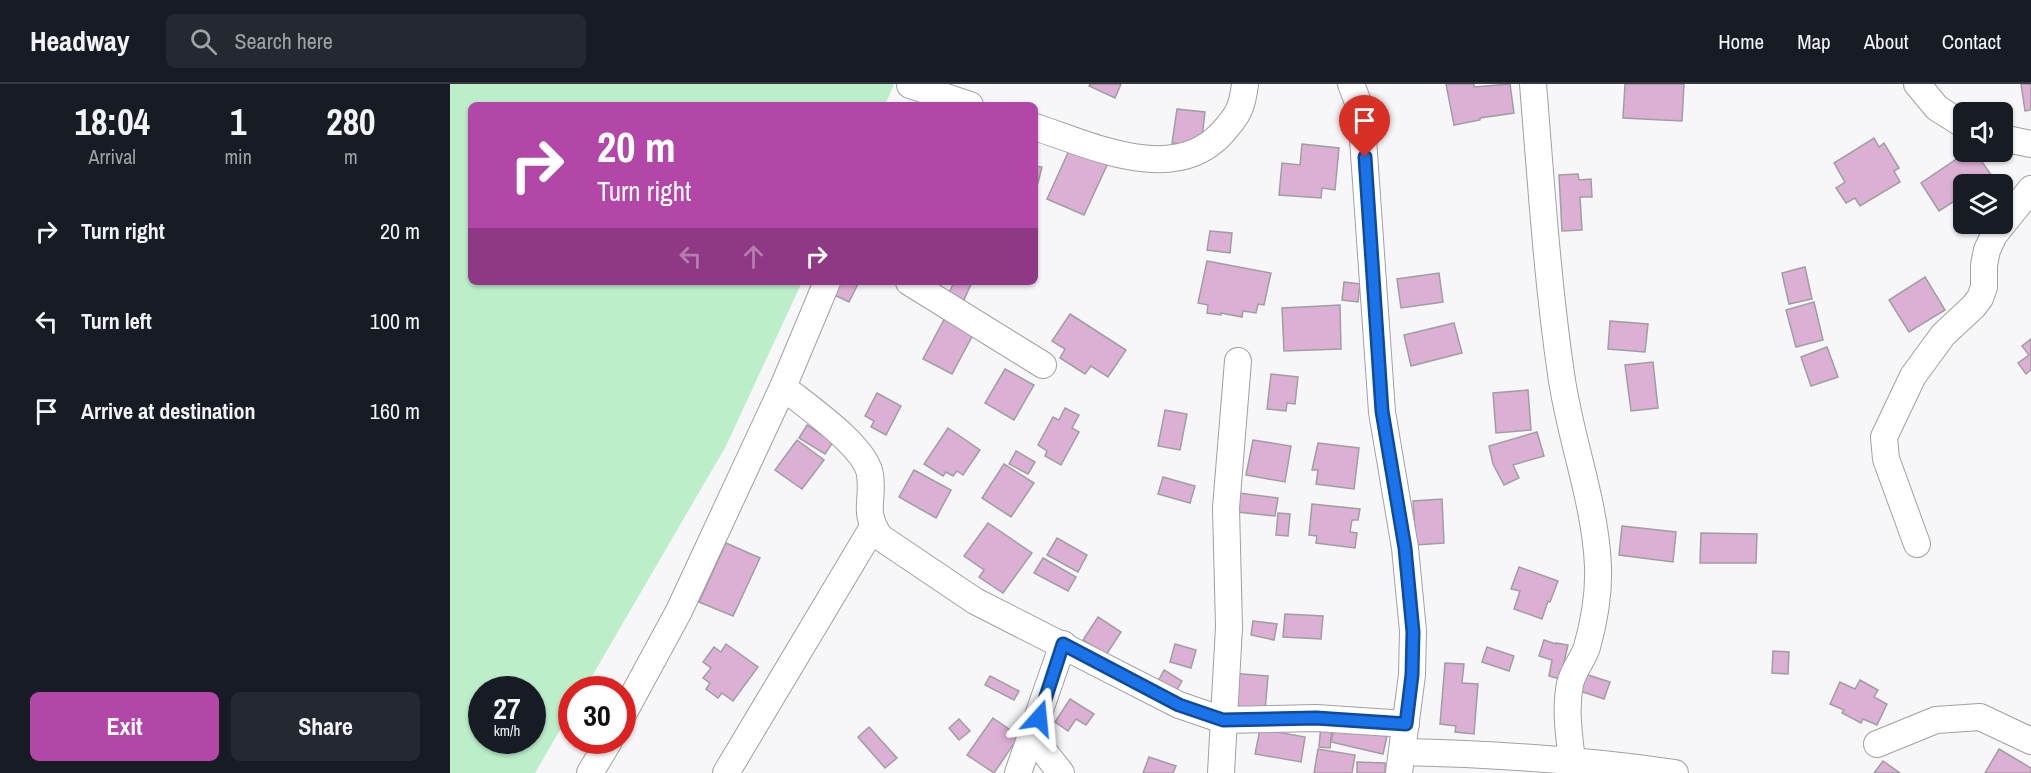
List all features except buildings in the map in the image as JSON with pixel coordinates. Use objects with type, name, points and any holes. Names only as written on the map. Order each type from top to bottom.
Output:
[{"type":"street","points":[[902,102],[910,84],[961,102]]},
{"type":"street","points":[[1038,128],[1121,155],[1156,160],[1185,156],[1212,144],[1238,115],[1245,84]]},
{"type":"street","points":[[1351,84],[1362,110],[1382,411],[1405,548],[1413,632],[1412,675],[1400,763],[1482,754],[1572,761],[1675,773]]},
{"type":"street","points":[[1533,84],[1544,220],[1561,376],[1594,523],[1598,568],[1594,612],[1587,649],[1570,682],[1568,712],[1572,761]]},
{"type":"street","points":[[1917,84],[1937,108],[1953,118]]},
{"type":"street","points":[[2013,140],[2031,144]]},
{"type":"street","points":[[1917,544],[1886,459],[1884,437],[1913,376],[1943,335],[1980,298],[1984,287],[1987,249],[1994,235],[2031,189]]},
{"type":"street","points":[[636,690],[679,611],[783,387],[826,285]]},
{"type":"street","points":[[914,285],[1043,365]]},
{"type":"street","points":[[1221,773],[1229,627],[1226,508],[1238,361]]},
{"type":"street","points":[[783,387],[863,456],[870,474],[868,511],[873,527],[880,537],[975,601],[1179,705],[1223,720],[1316,718],[1406,724]]},
{"type":"street","points":[[726,773],[873,527]]},
{"type":"street","points":[[1018,773],[1063,644]]},
{"type":"street","points":[[1877,744],[1936,720],[1980,717],[2031,741]]},
{"type":"street","points":[[1032,736],[1060,773]]},
{"type":"street","points":[[590,773],[601,754]]},
{"type":"green space","points":[[450,84],[894,84],[886,102],[468,102],[468,285],[801,285],[726,446],[592,676],[558,676],[558,733],[535,773],[450,773]]},
{"type":"route","points":[[1039,718],[1063,644],[1179,705],[1223,720],[1316,718],[1406,724],[1412,675],[1413,632],[1405,548],[1382,411],[1365,157]]}]
